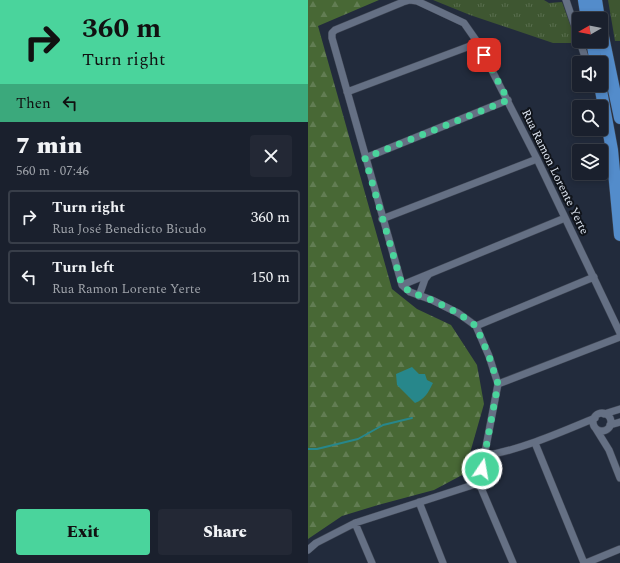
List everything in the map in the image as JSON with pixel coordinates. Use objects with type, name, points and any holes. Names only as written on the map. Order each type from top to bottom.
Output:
[{"type":"main road","points":[[584,0],[587,12]]},
{"type":"main road","points":[[596,0],[599,12]]},
{"type":"main road","points":[[605,48],[620,118]]},
{"type":"main road","points":[[608,130],[612,150],[620,235]]},
{"type":"street","name":"Rua Ramon Lorente Yerte","points":[[348,92],[332,38],[332,33],[335,30],[410,0],[464,24],[478,43],[508,100],[620,333]]},
{"type":"street","points":[[566,0],[585,56]]},
{"type":"street","points":[[478,43],[348,92],[382,219],[402,285],[410,292],[432,300],[458,313],[476,326],[489,356],[498,384],[479,483],[513,563]]},
{"type":"street","points":[[365,158],[508,100]]},
{"type":"street","points":[[382,219],[537,159]]},
{"type":"street","points":[[402,285],[565,218]]},
{"type":"street","points":[[419,296],[425,279],[431,273]]},
{"type":"street","points":[[476,326],[594,277]]},
{"type":"street","points":[[422,286],[426,295],[432,300]]},
{"type":"street","points":[[498,384],[620,337]]},
{"type":"street","points":[[484,456],[502,453],[535,443],[595,418],[599,414],[620,409]]},
{"type":"street","points":[[604,414],[610,419],[608,427],[609,450]]},
{"type":"street","points":[[595,418],[595,427],[609,450],[620,478]]},
{"type":"street","points":[[575,426],[595,427],[602,431],[620,422]]},
{"type":"street","points":[[535,443],[585,563],[620,549]]},
{"type":"street","points":[[308,550],[316,543],[355,523],[479,483]]},
{"type":"street","points":[[419,502],[443,563]]},
{"type":"street","points":[[355,523],[372,563]]},
{"type":"green space","points":[[308,0],[379,0],[318,26],[392,289],[417,309],[451,325],[477,365],[484,404],[464,474],[434,490],[342,516],[308,539]]},
{"type":"green space","points":[[433,0],[544,0],[549,3],[562,2],[572,29],[572,43],[553,43],[470,15]]},
{"type":"green space","points":[[608,0],[620,0],[620,41],[615,41]]},
{"type":"shaded area","points":[[412,367],[419,374],[425,374],[427,380],[433,383],[426,395],[415,403],[397,385],[396,374]]},
{"type":"waterway","points":[[308,449],[317,449],[358,439],[383,425],[412,418]]},
{"type":"route","points":[[482,469],[498,384],[489,356],[476,326],[458,313],[432,300],[410,292],[402,285],[365,158],[508,100],[484,55]]}]
